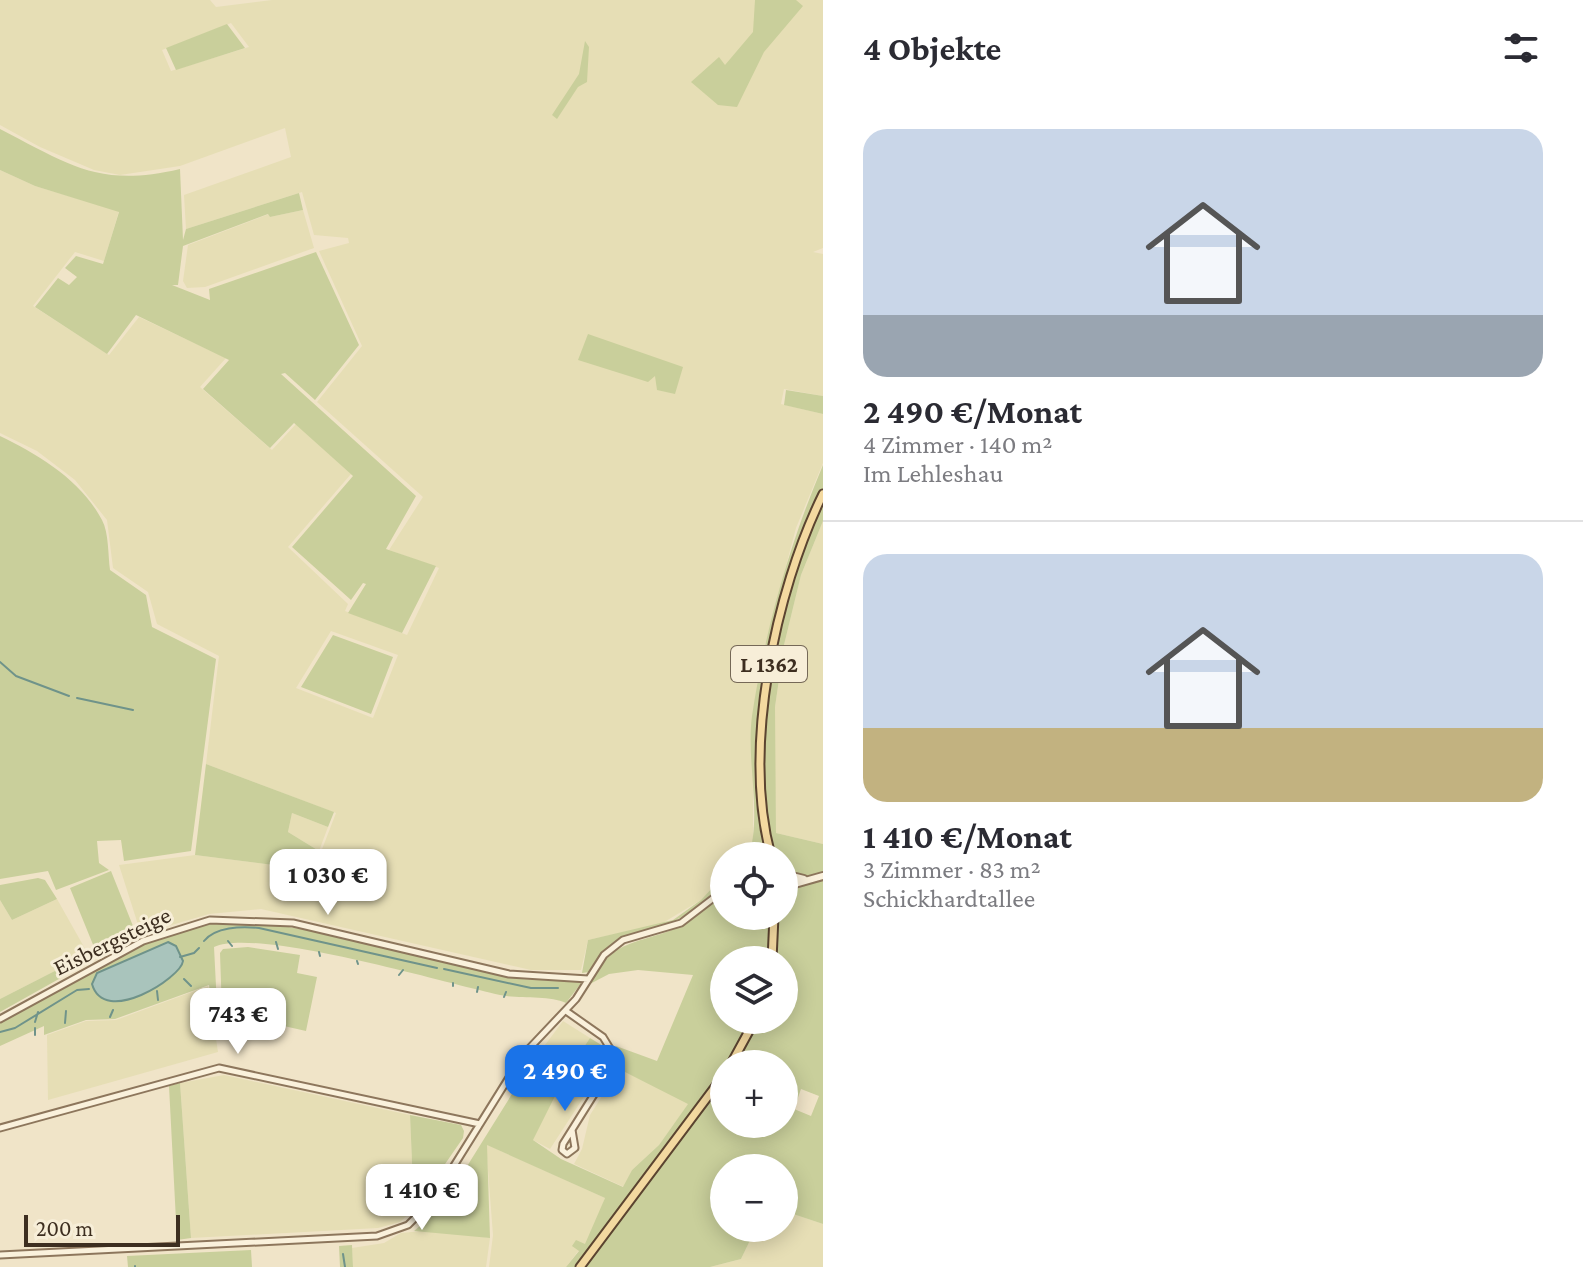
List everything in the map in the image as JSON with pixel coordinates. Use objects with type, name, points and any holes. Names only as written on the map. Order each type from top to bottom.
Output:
[{"type":"main road","name":"L 1362","points":[[768,842],[762,756],[768,670],[783,598],[823,494]]},
{"type":"main road","points":[[580,1267],[710,1094]]},
{"type":"street","points":[[798,881],[823,876]]},
{"type":"street","points":[[798,878],[804,879]]},
{"type":"street","points":[[0,1255],[391,1232],[421,1214],[523,1055],[566,1011],[604,955],[623,940],[681,923],[710,901]]},
{"type":"street","name":"Eisbergsteige","points":[[0,1019],[143,941],[210,920],[293,923],[509,974],[588,979]]},
{"type":"street","points":[[566,1011],[603,1037],[614,1055],[610,1069],[572,1130]]},
{"type":"street","points":[[0,1128],[219,1068],[480,1124]]},
{"type":"shaded area","points":[[0,0],[210,0],[216,7],[272,0],[823,0],[823,248],[813,252],[823,254],[823,396],[784,389],[781,404],[823,414],[823,463],[796,528],[762,656],[753,713],[753,842],[710,842],[710,890],[701,900],[661,924],[588,940],[581,970],[531,970],[261,909],[209,914],[141,934],[119,865],[195,855],[314,870],[336,813],[206,764],[219,656],[157,624],[148,592],[113,568],[107,520],[75,480],[37,451],[0,433],[0,170],[35,186],[119,211],[104,261],[75,252],[33,306],[109,355],[139,317],[226,358],[200,387],[272,450],[296,424],[351,474],[288,547],[348,604],[345,611],[407,635],[439,568],[389,550],[423,497],[317,402],[362,346],[319,251],[349,243],[348,238],[314,235],[302,192],[186,229],[184,195],[291,157],[285,128],[180,166],[120,175],[94,170],[40,147],[0,125]],"holes":[[[231,23],[249,47],[171,71],[162,50]],[[331,631],[398,655],[373,718],[296,688]]]},
{"type":"shaded area","points":[[303,210],[314,248],[205,287],[187,288],[183,281],[188,245],[269,214],[270,217]]},
{"type":"shaded area","points":[[823,521],[823,844],[776,833],[774,744],[775,707],[784,645],[801,575]]},
{"type":"shaded area","points":[[292,813],[328,827],[319,851],[288,832]]},
{"type":"shaded area","points":[[57,899],[88,954],[0,999],[0,900],[12,920]]},
{"type":"shaded area","points":[[208,986],[218,1052],[48,1100],[47,1035],[86,1021],[116,1020]]},
{"type":"shaded area","points":[[563,1021],[590,1038],[564,1077],[589,1089],[550,1149],[533,1140],[530,1065]]},
{"type":"shaded area","points":[[619,1069],[689,1103],[659,1145],[632,1170],[624,1187],[574,1164],[582,1149],[590,1115]]},
{"type":"shaded area","points":[[224,1075],[410,1115],[414,1209],[400,1222],[378,1228],[191,1238],[180,1083]]},
{"type":"shaded area","points":[[486,1144],[605,1198],[591,1236],[585,1245],[576,1241],[579,1250],[566,1267],[489,1267],[493,1235]]},
{"type":"shaded area","points":[[798,1216],[823,1224],[823,1267],[710,1267],[741,1259],[749,1242],[798,1242]]},
{"type":"shaded area","points":[[433,1230],[490,1238],[486,1267],[353,1267],[352,1248],[384,1243],[401,1233]]},
{"type":"green space","points":[[755,0],[796,0],[803,6],[764,52],[737,107],[718,105],[691,82],[719,57],[725,65],[753,32]]},
{"type":"green space","points":[[227,24],[245,48],[176,70],[166,48]]},
{"type":"green space","points":[[585,41],[589,47],[587,82],[578,87],[557,119],[552,115],[579,74]]},
{"type":"green space","points":[[0,129],[86,170],[128,176],[180,169],[183,240],[186,229],[299,193],[303,210],[270,217],[268,214],[183,246],[178,285],[172,285],[210,300],[209,289],[316,252],[359,345],[315,400],[285,373],[281,374],[416,496],[386,549],[436,566],[402,633],[348,613],[366,584],[363,583],[351,600],[292,547],[353,476],[294,423],[270,448],[203,389],[229,360],[136,315],[107,354],[35,307],[58,278],[69,285],[77,277],[65,268],[76,256],[103,264],[119,212],[35,186],[0,170]]},
{"type":"green space","points":[[588,334],[683,367],[675,394],[657,390],[655,376],[648,382],[578,360]]},
{"type":"green space","points":[[786,390],[823,396],[823,414],[784,405]]},
{"type":"green space","points":[[0,436],[58,470],[83,493],[106,531],[110,570],[146,595],[152,627],[216,659],[191,851],[124,861],[121,840],[97,841],[99,863],[109,870],[56,890],[48,871],[0,879]]},
{"type":"green space","points":[[823,465],[823,521],[801,575],[784,645],[775,707],[776,833],[823,844],[823,1224],[798,1216],[798,1154],[710,1154],[710,1242],[749,1242],[741,1259],[710,1267],[566,1267],[579,1251],[572,1246],[576,1240],[585,1244],[605,1198],[487,1145],[490,1238],[414,1231],[441,1208],[530,1065],[564,1077],[590,1038],[603,1046],[605,1063],[589,1089],[564,1078],[533,1140],[561,1159],[623,1187],[632,1170],[659,1145],[688,1104],[615,1067],[618,1058],[616,1046],[657,1061],[693,975],[638,970],[609,974],[588,985],[607,958],[627,945],[685,924],[710,905],[710,930],[798,930],[798,842],[752,842],[752,716],[771,620],[789,557]]},
{"type":"green space","points":[[333,635],[393,657],[371,714],[301,687]]},
{"type":"green space","points":[[206,764],[334,812],[328,827],[292,813],[288,832],[319,851],[312,870],[195,855]]},
{"type":"green space","points":[[111,871],[137,936],[96,952],[70,888]]},
{"type":"green space","points":[[38,878],[45,880],[57,899],[12,920],[0,900],[0,885]]},
{"type":"green space","points":[[710,890],[710,895],[684,916],[618,941],[598,958],[589,972],[582,973],[588,940],[673,920]]},
{"type":"green space","points":[[265,923],[318,932],[521,979],[582,982],[566,1003],[500,995],[309,950],[236,943],[214,947],[217,1006],[212,1007],[209,985],[115,1019],[86,1020],[44,1035],[44,1026],[0,1046],[0,1022],[117,955],[166,934],[201,924]]},
{"type":"green space","points":[[248,947],[300,955],[297,973],[317,977],[306,1031],[222,1012],[220,953],[223,949]]},
{"type":"green space","points":[[88,954],[91,961],[0,1012],[0,999]]},
{"type":"green space","points":[[180,1083],[191,1238],[177,1240],[169,1086]]},
{"type":"green space","points":[[410,1115],[461,1125],[464,1131],[463,1138],[414,1209]]},
{"type":"green space","points":[[352,1245],[353,1267],[340,1267],[339,1246]]},
{"type":"green space","points":[[251,1250],[252,1267],[128,1267],[127,1256]]},
{"type":"water","points":[[168,942],[176,946],[183,961],[170,978],[126,1000],[111,1001],[99,996],[92,984],[97,973]]},
{"type":"waterway","points":[[0,662],[16,676],[69,696]]},
{"type":"waterway","points":[[77,698],[133,710]]},
{"type":"waterway","points":[[204,941],[221,930],[259,928],[437,968]]},
{"type":"waterway","points":[[228,941],[232,946]]},
{"type":"waterway","points":[[276,942],[278,949]]},
{"type":"waterway","points":[[180,957],[199,948]]},
{"type":"waterway","points":[[319,952],[320,956]]},
{"type":"waterway","points":[[444,969],[531,988],[558,988]]},
{"type":"waterway","points":[[399,975],[403,970]]},
{"type":"waterway","points":[[184,979],[191,986]]},
{"type":"waterway","points":[[477,992],[478,987]]},
{"type":"waterway","points":[[0,1032],[15,1028],[77,990],[89,989]]},
{"type":"waterway","points":[[157,991],[158,1000]]},
{"type":"waterway","points":[[504,997],[506,992]]},
{"type":"waterway","points":[[110,1017],[113,1010]]},
{"type":"waterway","points":[[65,1023],[66,1011]]},
{"type":"waterway","points":[[35,1022],[38,1012]]},
{"type":"waterway","points":[[35,1028],[35,1035]]},
{"type":"waterway","points":[[343,1254],[345,1267]]}]
